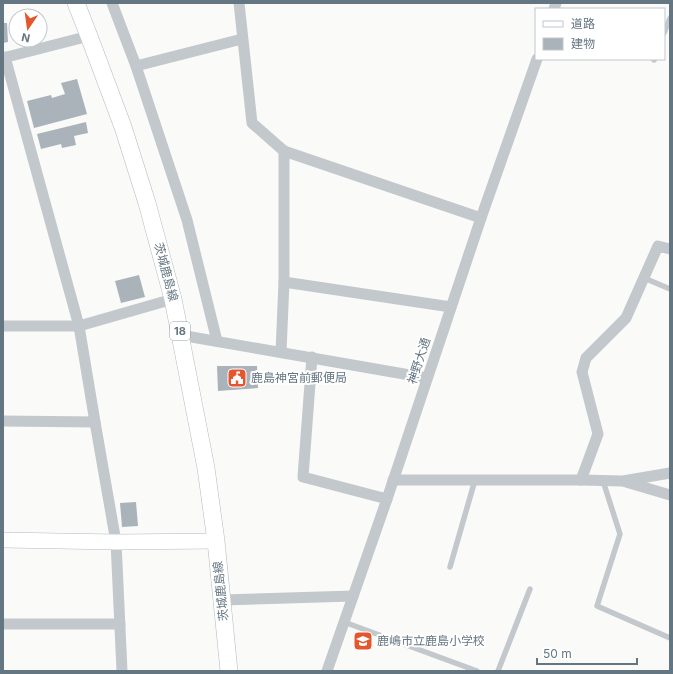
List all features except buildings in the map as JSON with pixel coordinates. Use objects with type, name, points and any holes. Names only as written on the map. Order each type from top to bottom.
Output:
[{"type":"main road","name":"茨城鹿島線","points":[[76,3],[123,127],[145,195],[173,299],[206,468],[216,541],[229,671]]},
{"type":"street","points":[[112,3],[136,66],[187,220],[217,341]]},
{"type":"street","points":[[239,3],[252,123],[284,151],[481,218]]},
{"type":"street","points":[[89,36],[4,58],[79,326],[116,542],[122,671]]},
{"type":"street","points":[[136,66],[242,39]]},
{"type":"street","name":"神野大通","points":[[327,671],[387,499],[481,218],[537,60]]},
{"type":"street","points":[[281,352],[284,282],[284,151]]},
{"type":"street","points":[[581,480],[598,434],[582,372],[586,358],[626,318],[658,246],[670,249]]},
{"type":"street","points":[[284,282],[451,307]]},
{"type":"street","points":[[3,326],[79,326],[173,299]]},
{"type":"street","points":[[180,335],[428,378]]},
{"type":"street","points":[[312,357],[303,477],[387,499]]},
{"type":"street","points":[[3,421],[95,422]]},
{"type":"street","points":[[393,480],[623,481],[670,473]]},
{"type":"street","points":[[623,481],[670,495]]},
{"type":"street","points":[[3,540],[116,542],[216,541]]},
{"type":"street","points":[[222,600],[353,596]]},
{"type":"street","points":[[3,624],[120,624]]},
{"type":"lane","points":[[665,30],[670,18]]},
{"type":"lane","points":[[644,278],[670,289]]},
{"type":"lane","points":[[450,567],[475,480]]},
{"type":"lane","points":[[603,481],[620,534],[597,606],[670,638]]},
{"type":"lane","points":[[498,671],[530,589]]},
{"type":"lane","points":[[344,622],[477,671]]},
{"type":"place","name":"鹿島神宮前郵便局","points":[[237,378]]},
{"type":"place","name":"鹿嶋市立鹿島小学校","points":[[363,641]]}]
